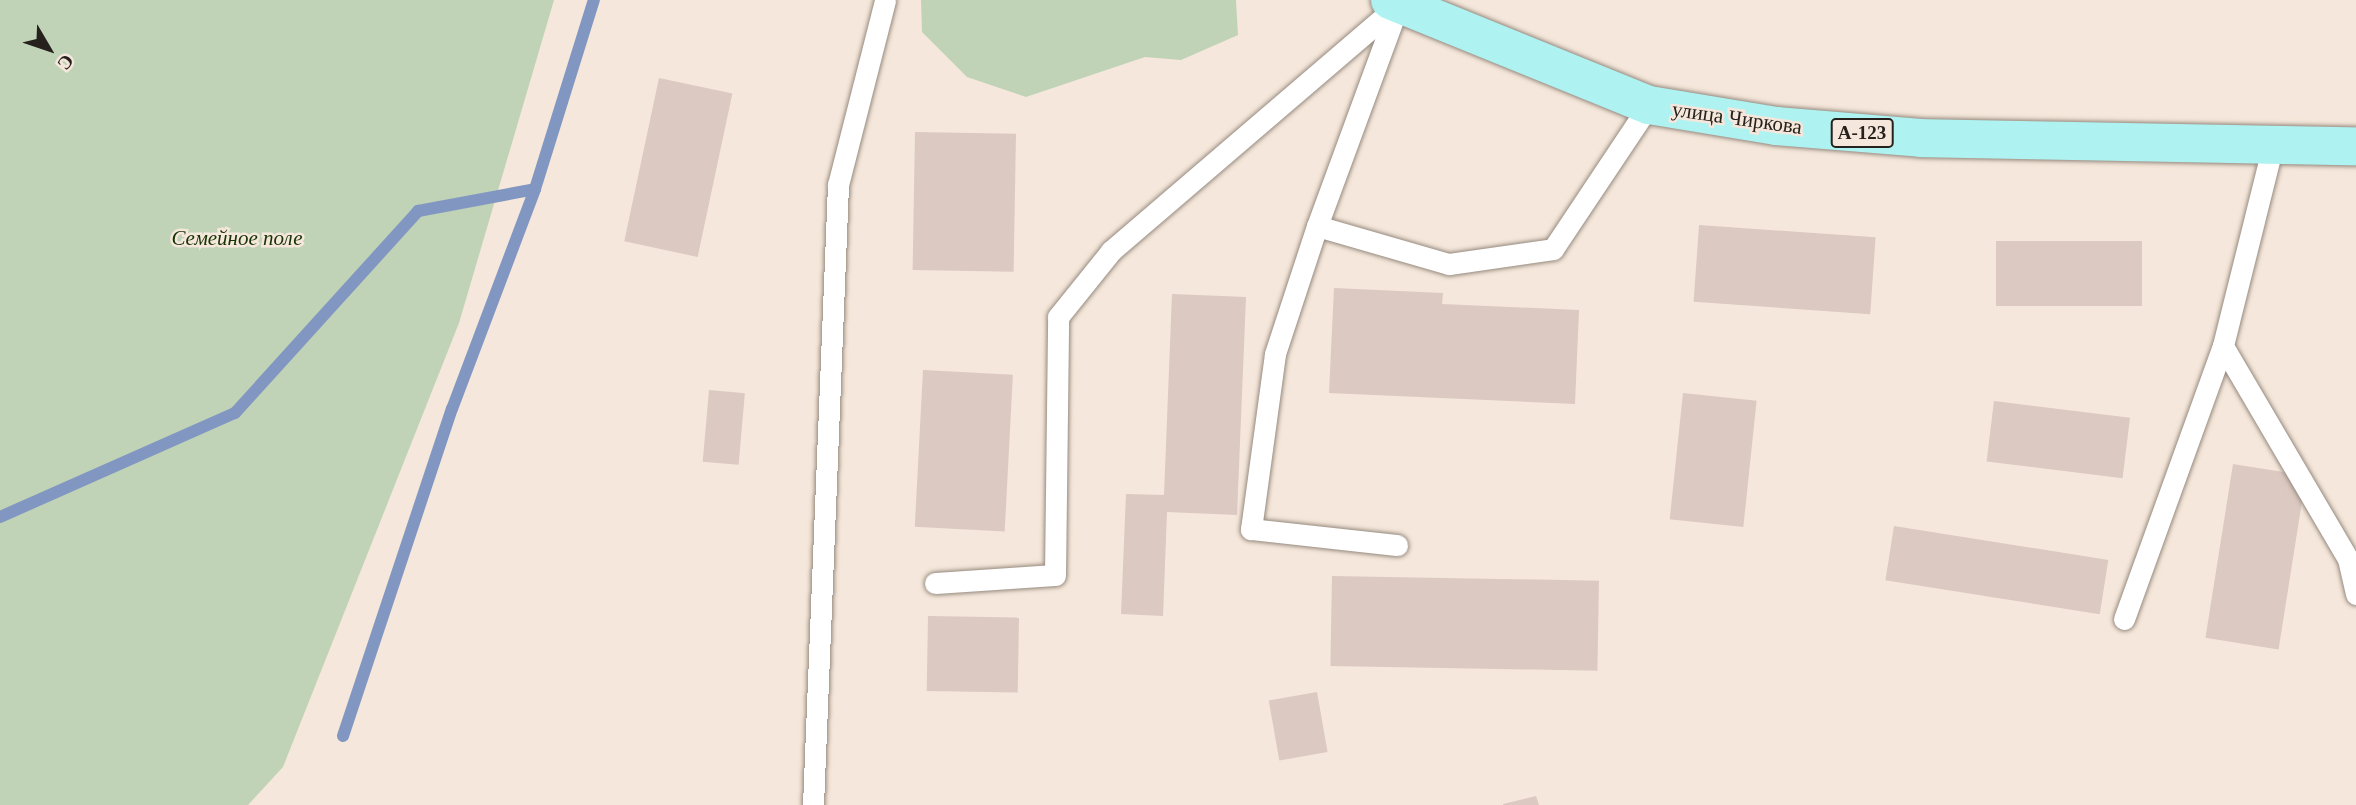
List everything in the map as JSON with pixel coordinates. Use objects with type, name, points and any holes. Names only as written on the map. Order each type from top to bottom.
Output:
[{"type":"main road","name":"улица Чиркова","points":[[1394,2],[1649,105],[1776,126],[1921,138],[2356,145]]},
{"type":"lane","points":[[813,805],[838,185],[885,0]]},
{"type":"lane","points":[[1394,2],[1275,354],[1251,529],[1397,545]]},
{"type":"lane","points":[[935,583],[1055,575],[1058,317],[1111,251],[1394,2]]},
{"type":"lane","points":[[1317,226],[1449,264],[1553,249],[1649,105]]},
{"type":"lane","points":[[2124,619],[2223,346],[2273,145]]},
{"type":"lane","points":[[2223,346],[2348,559],[2356,594]]},
{"type":"green space","name":"Семейное поле","points":[[0,0],[554,0],[459,323],[283,767],[248,805],[0,805]]},
{"type":"green space","points":[[921,0],[1236,0],[1238,35],[1181,60],[1145,57],[1026,97],[967,77],[922,32]]},
{"type":"building","points":[[659,78],[732,94],[698,257],[624,241]]},
{"type":"building","points":[[915,132],[1016,134],[1014,272],[913,270]]},
{"type":"building","points":[[1699,225],[1876,237],[1870,314],[1694,302]]},
{"type":"building","points":[[1996,241],[2142,241],[2142,306],[1996,306]]},
{"type":"building","points":[[1334,288],[1443,293],[1442,304],[1579,310],[1575,404],[1329,393]]},
{"type":"building","points":[[1172,294],[1246,297],[1237,515],[1167,512],[1163,616],[1121,614],[1126,494],[1164,495]]},
{"type":"building","points":[[923,370],[1013,375],[1005,531],[915,527]]},
{"type":"building","points":[[709,390],[745,393],[739,465],[703,462]]},
{"type":"building","points":[[1683,393],[1757,401],[1743,527],[1670,519]]},
{"type":"building","points":[[1994,401],[2130,418],[2123,478],[1987,462]]},
{"type":"building","points":[[2233,464],[2306,476],[2279,649],[2205,638]]},
{"type":"building","points":[[1894,526],[2108,560],[2100,614],[1885,580]]},
{"type":"building","points":[[1332,576],[1599,581],[1597,671],[1330,666]]},
{"type":"building","points":[[928,616],[1019,618],[1018,693],[927,691]]},
{"type":"building","points":[[1317,692],[1328,752],[1279,761],[1269,701]]},
{"type":"building","points":[[1536,796],[1539,805],[1503,805],[1503,804]]},
{"type":"waterway","points":[[343,736],[452,409],[535,189],[594,0]]},
{"type":"waterway","points":[[0,517],[235,413],[418,211],[535,189]]}]
